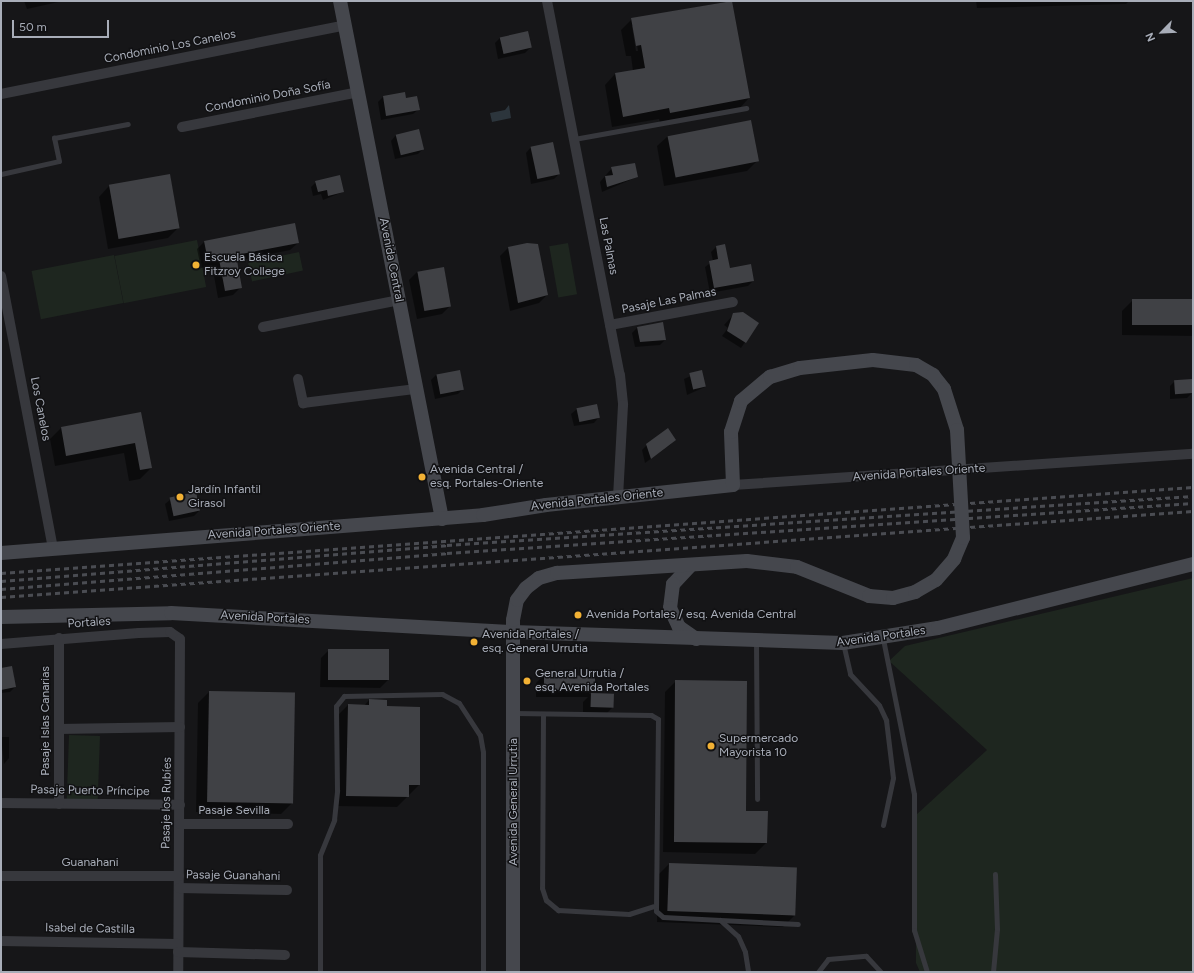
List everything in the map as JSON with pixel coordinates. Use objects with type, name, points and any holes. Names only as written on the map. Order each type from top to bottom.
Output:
[{"type":"street","name":"Avenida Central","points":[[340,1],[442,519]]},
{"type":"street","name":"Las Palmas","points":[[547,1],[610,325],[623,405],[618,498]]},
{"type":"street","name":"Condominio Los Canelos","points":[[1,94],[345,25]]},
{"type":"street","name":"Condominio Doña Sofía","points":[[182,126],[358,92]]},
{"type":"street","name":"Los Canelos","points":[[1,276],[53,548]]},
{"type":"street","points":[[263,327],[399,300]]},
{"type":"street","name":"Pasaje Las Palmas","points":[[610,325],[732,302]]},
{"type":"street","points":[[513,632],[521,594],[544,576],[747,561],[779,564],[824,575],[869,596],[893,598],[915,592],[936,580],[954,559],[963,538],[957,430],[944,389],[933,375],[916,365],[873,360],[790,370],[755,387],[736,411],[730,443],[732,485]]},
{"type":"street","points":[[298,379],[303,403],[416,389]]},
{"type":"street","name":"Avenida Portales Oriente","points":[[1,553],[442,519],[732,485],[1193,454]]},
{"type":"street","points":[[691,564],[673,584],[670,608],[679,627],[698,640]]},
{"type":"street","name":"Avenida Portales","points":[[1,617],[171,613],[513,632],[756,642],[843,643],[883,639],[963,623],[1193,564]]},
{"type":"street","name":"Avenida Portales","points":[[1,620],[17,617]]},
{"type":"street","name":"Portales","points":[[1,644],[59,638],[139,633],[170,632],[178,636]]},
{"type":"street","name":"Avenida General Urrutia","points":[[513,632],[513,972]]},
{"type":"street","name":"Pasaje los Rubíes","points":[[178,636],[181,645],[178,972]]},
{"type":"street","name":"Pasaje Islas Canarias","points":[[59,638],[59,804]]},
{"type":"street","points":[[59,729],[180,727]]},
{"type":"street","name":"Pasaje Puerto Príncipe","points":[[1,803],[180,805]]},
{"type":"street","name":"Pasaje Sevilla","points":[[180,824],[288,824]]},
{"type":"street","name":"Guanahani","points":[[1,876],[179,876]]},
{"type":"street","name":"Pasaje Guanahani","points":[[179,888],[287,890]]},
{"type":"street","name":"Isabel de Castilla","points":[[1,941],[178,948],[285,956]]},
{"type":"lane","points":[[574,139],[746,108]]},
{"type":"lane","points":[[1,174],[59,161],[54,138],[128,124]]},
{"type":"lane","points":[[883,639],[914,794],[914,930],[927,972]]},
{"type":"lane","points":[[756,642],[758,799]]},
{"type":"lane","points":[[843,643],[850,674],[879,704],[886,720],[893,778],[883,825]]},
{"type":"lane","points":[[320,971],[320,855],[334,820],[337,790],[336,706],[344,696],[442,694],[459,703],[480,735],[483,752],[483,972]]},
{"type":"lane","points":[[514,714],[651,715],[658,718],[654,906],[663,917],[798,924]]},
{"type":"lane","points":[[543,715],[542,888],[546,900],[558,910],[629,914],[654,906]]},
{"type":"lane","points":[[993,972],[997,929],[995,874]]},
{"type":"lane","points":[[720,920],[738,936],[746,952],[748,972]]},
{"type":"lane","points":[[818,972],[828,959],[866,956],[881,972]]},
{"type":"shaded area","points":[[509,105],[511,118],[492,122],[490,113],[505,110]]},
{"type":"shaded area","points":[[197,240],[206,287],[124,303],[115,256]]},
{"type":"shaded area","points":[[568,243],[577,294],[558,298],[549,246]]},
{"type":"shaded area","points":[[299,252],[303,271],[252,281],[248,263]]},
{"type":"shaded area","points":[[114,255],[123,303],[41,319],[32,271]]},
{"type":"shaded area","points":[[1193,578],[1193,972],[920,972],[916,963],[916,815],[987,750],[889,661],[905,646]]},
{"type":"shaded area","points":[[69,735],[100,736],[98,801],[67,800]]},
{"type":"building","points":[[732,1],[750,98],[670,113],[669,108],[623,117],[615,73],[645,68],[641,45],[636,46],[631,18]]},
{"type":"building","points":[[528,31],[532,48],[504,54],[500,38]]},
{"type":"building","points":[[405,92],[406,98],[417,96],[420,110],[386,116],[383,96]]},
{"type":"building","points":[[751,120],[759,161],[676,177],[668,136]]},
{"type":"building","points":[[419,129],[424,149],[401,155],[396,135]]},
{"type":"building","points":[[553,142],[560,174],[537,179],[531,147]]},
{"type":"building","points":[[635,163],[638,177],[607,187],[605,176],[613,175],[611,167]]},
{"type":"building","points":[[170,174],[180,228],[118,239],[109,185]]},
{"type":"building","points":[[340,175],[344,192],[328,196],[327,190],[318,192],[315,181]]},
{"type":"building","points":[[295,223],[299,243],[236,255],[242,288],[225,291],[219,259],[208,261],[204,241]]},
{"type":"building","points":[[527,243],[538,244],[548,295],[518,303],[508,247]]},
{"type":"building","points":[[725,244],[730,268],[751,264],[754,281],[714,288],[709,261],[718,259],[716,246]]},
{"type":"building","points":[[444,267],[451,306],[424,311],[417,272]]},
{"type":"building","points":[[1132,299],[1193,299],[1193,325],[1132,325]]},
{"type":"building","points":[[743,312],[759,323],[746,343],[727,331],[733,313]]},
{"type":"building","points":[[663,322],[666,340],[640,342],[637,327]]},
{"type":"building","points":[[460,370],[464,390],[440,394],[436,375]]},
{"type":"building","points":[[702,370],[706,387],[693,389],[689,373]]},
{"type":"building","points":[[1192,379],[1193,393],[1175,394],[1174,380]]},
{"type":"building","points":[[597,404],[600,418],[579,422],[576,408]]},
{"type":"building","points":[[141,412],[152,468],[140,470],[135,443],[66,456],[61,427]]},
{"type":"building","points":[[668,428],[676,440],[651,459],[646,444]]},
{"type":"building","points":[[196,492],[200,511],[174,516],[170,498]]},
{"type":"building","points":[[328,649],[389,649],[389,680],[328,680]]},
{"type":"building","points":[[12,666],[16,687],[1,690],[1,668]]},
{"type":"building","points":[[586,672],[595,672],[595,690],[544,690],[544,674],[585,676]]},
{"type":"building","name":"Supermercado Mayorista 10","points":[[675,680],[747,681],[746,811],[768,811],[767,843],[674,842]]},
{"type":"building","points":[[209,691],[295,693],[293,803],[207,802]]},
{"type":"building","points":[[591,693],[614,694],[613,708],[591,707]]},
{"type":"building","points":[[369,699],[387,700],[387,706],[420,707],[420,785],[409,785],[409,797],[346,796],[348,704],[369,705]]},
{"type":"building","points":[[669,863],[797,867],[795,915],[667,911]]},
{"type":"railway","points":[[1,573],[1193,487]]},
{"type":"railway","points":[[1,581],[447,545],[1193,496]]},
{"type":"railway","points":[[1,589],[447,553],[1193,503]]},
{"type":"railway","points":[[1,597],[1193,511]]},
{"type":"place","name":"Escuela Básica Fitzroy College","points":[[196,265]]},
{"type":"place","name":"Avenida Central / esq. Portales-Oriente","points":[[422,477]]},
{"type":"place","name":"Jardín Infantil Girasol","points":[[180,497]]},
{"type":"place","name":"Avenida Portales / esq. Avenida Central","points":[[578,615]]},
{"type":"place","name":"Avenida Portales / esq. General Urrutia","points":[[474,642]]},
{"type":"place","name":"General Urrutia / esq. Avenida Portales","points":[[527,681]]},
{"type":"place","name":"Supermercado Mayorista 10","points":[[711,746]]}]
